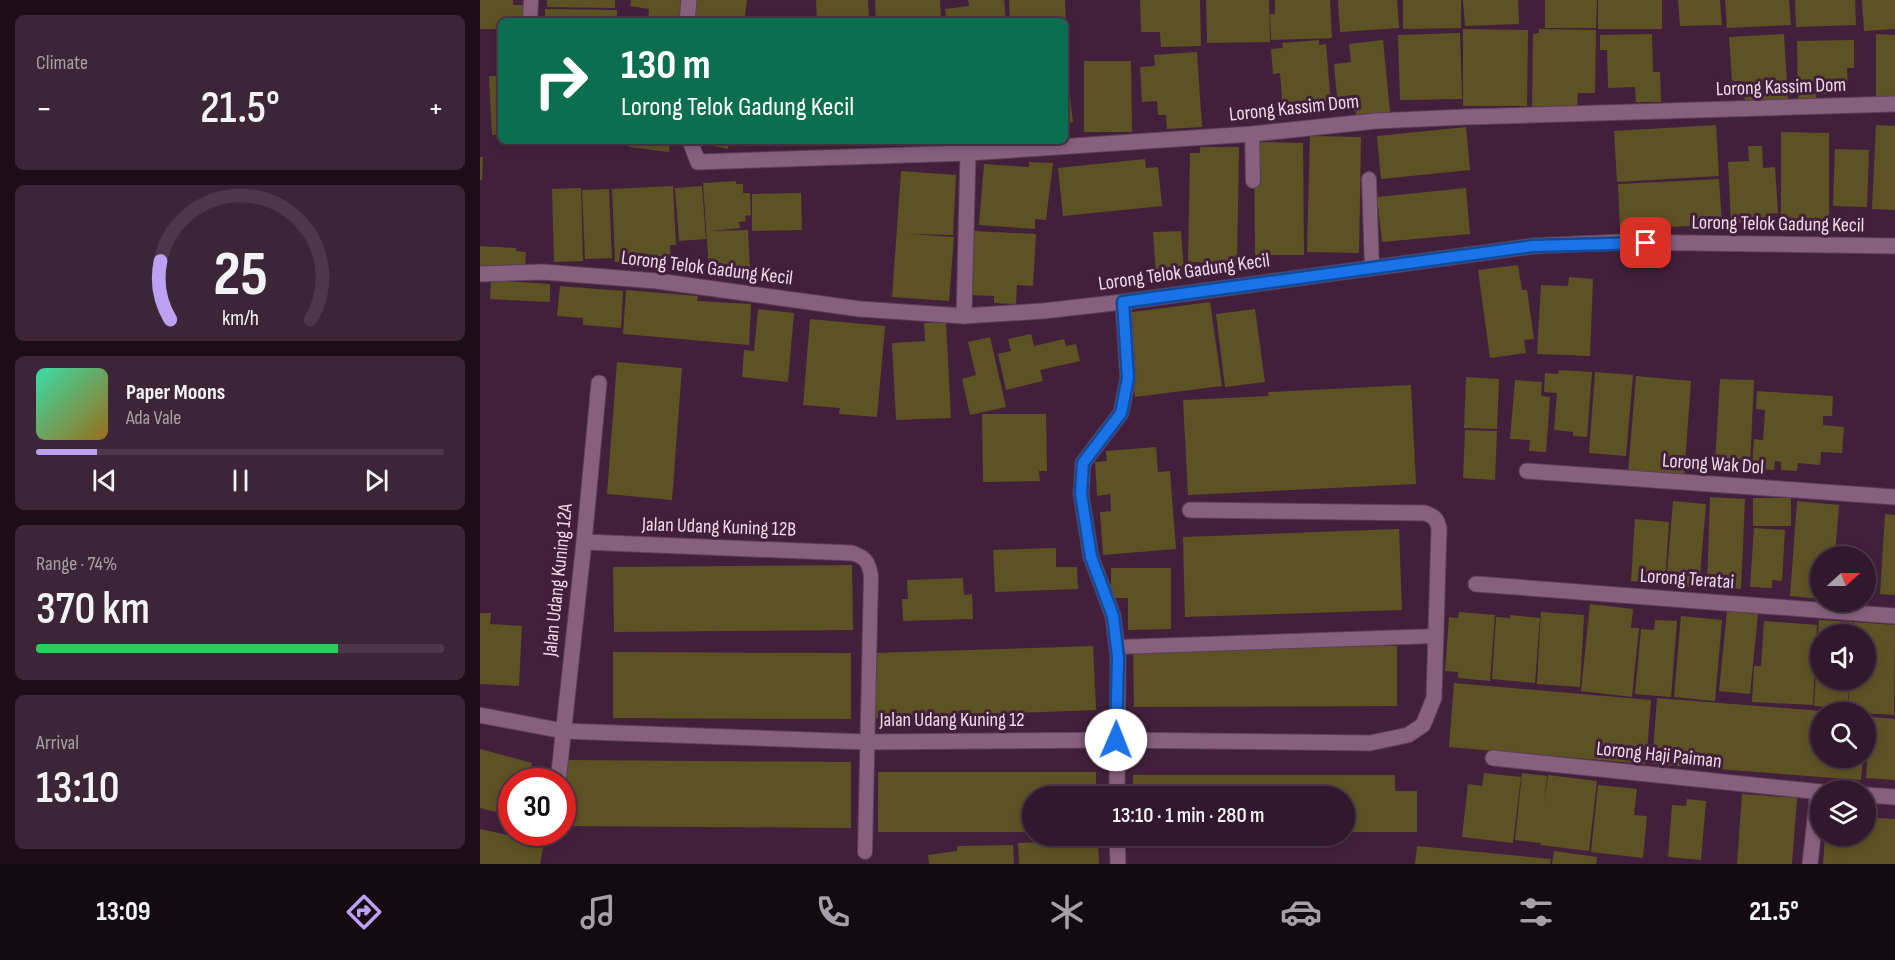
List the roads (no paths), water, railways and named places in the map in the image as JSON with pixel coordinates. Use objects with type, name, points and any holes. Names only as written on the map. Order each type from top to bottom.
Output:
[{"type":"street","points":[[687,18],[689,0]]},
{"type":"street","name":"Lorong Kassim Dom","points":[[691,144],[698,162],[968,153],[1252,134],[1376,121],[1454,117],[1895,104]]},
{"type":"street","points":[[964,316],[968,153]]},
{"type":"street","name":"Lorong Telok Gadung Kecil","points":[[480,274],[543,272],[657,281],[860,309],[964,316],[1043,311],[1123,302],[1533,246],[1612,243],[1895,246]]},
{"type":"street","points":[[1117,786],[1117,647],[1113,616],[1091,557],[1081,494],[1083,463],[1121,413],[1128,378],[1123,302]]},
{"type":"street","name":"Jalan Udang Kuning 12A","points":[[559,768],[599,383]]},
{"type":"street","name":"Lorong Wak Dol","points":[[1527,471],[1895,496]]},
{"type":"street","points":[[1190,510],[1425,513],[1432,515],[1438,520],[1439,528],[1436,636]]},
{"type":"street","name":"Jalan Udang Kuning 12B","points":[[584,542],[852,553]]},
{"type":"street","name":"Lorong Teratai","points":[[1476,584],[1895,616]]},
{"type":"street","name":"Jalan Udang Kuning 12","points":[[480,715],[563,731],[867,742],[1116,740],[1370,743],[1408,735],[1423,725],[1434,698],[1436,636]]},
{"type":"street","name":"Lorong Haji Paiman","points":[[1493,758],[1810,791]]},
{"type":"street","points":[[1876,796],[1895,797]]},
{"type":"street","points":[[1117,846],[1118,864]]},
{"type":"street","points":[[1810,864],[1812,846]]},
{"type":"lane","points":[[530,18],[531,0]]},
{"type":"lane","points":[[1252,134],[1253,181]]},
{"type":"lane","points":[[1369,179],[1372,268]]},
{"type":"lane","points":[[852,553],[863,556],[867,561],[871,576],[865,852]]},
{"type":"lane","points":[[1117,647],[1436,636]]}]
